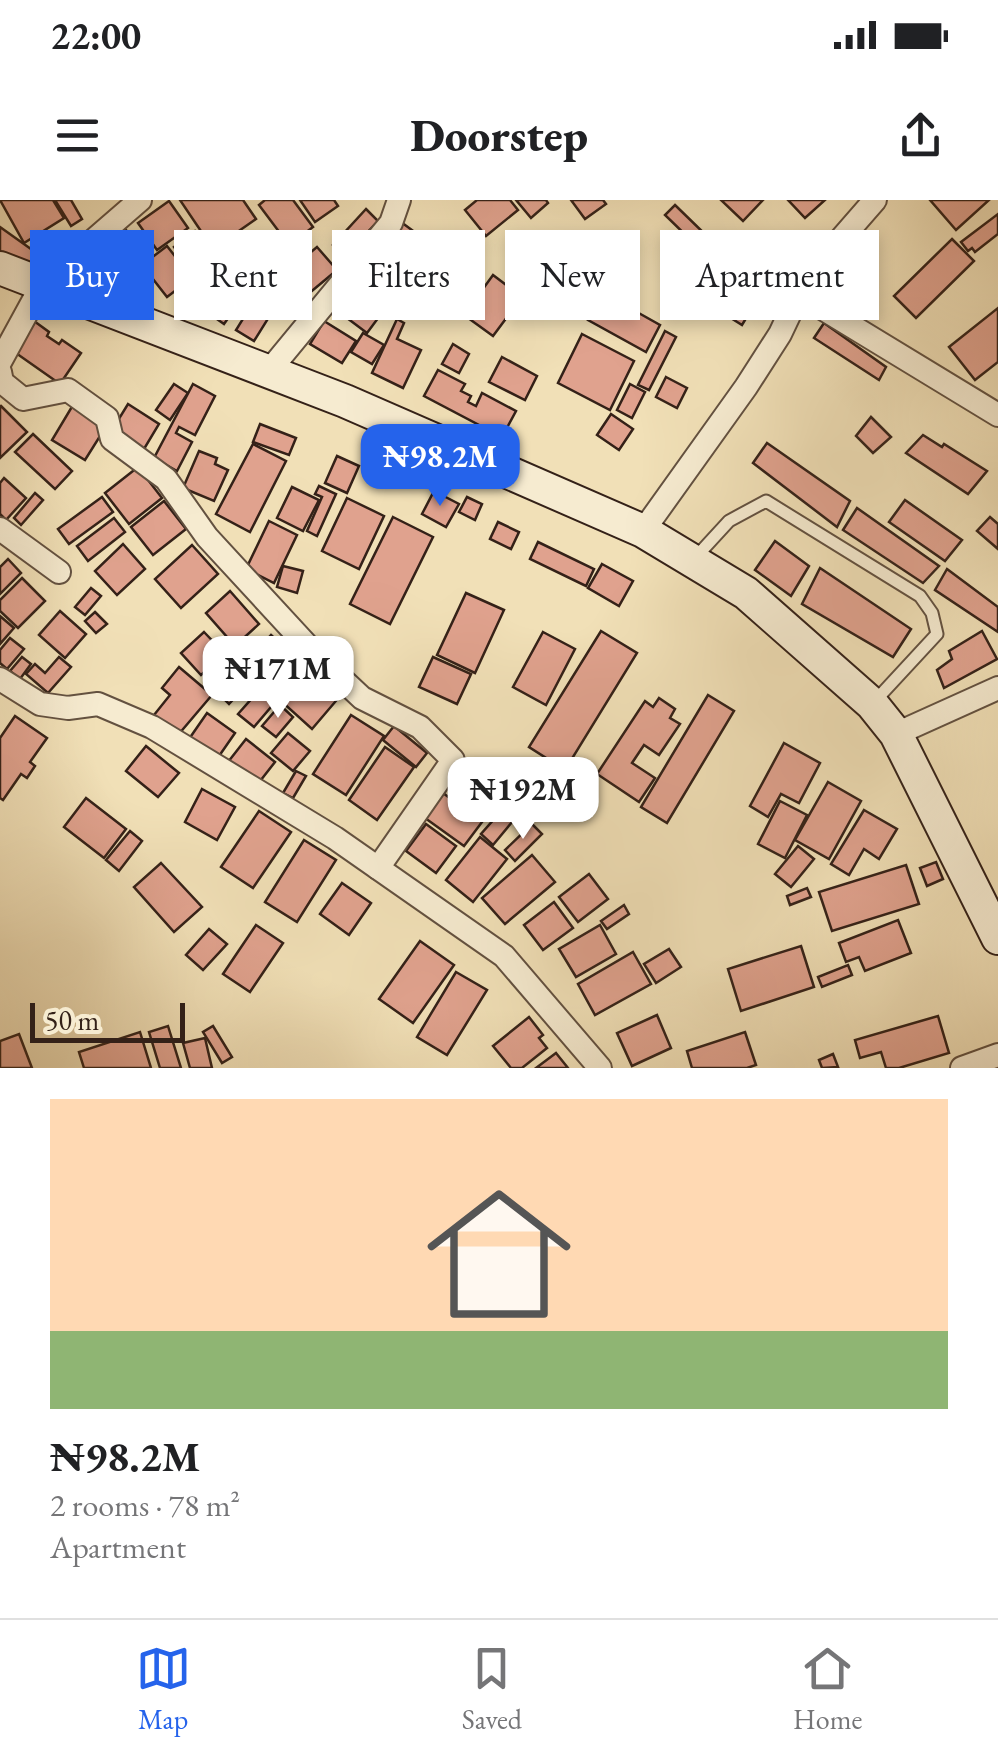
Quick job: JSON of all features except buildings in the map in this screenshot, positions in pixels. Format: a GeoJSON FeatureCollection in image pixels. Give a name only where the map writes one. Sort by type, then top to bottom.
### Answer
{"type":"FeatureCollection","features":[{"type":"Feature","properties":{"kind":"main road"},"geometry":{"type":"LineString","coordinates":[[0,268],[30,280]]}},
{"type":"Feature","properties":{"kind":"main road"},"geometry":{"type":"LineString","coordinates":[[134,320],[269,371],[643,530],[746,593],[872,704],[896,734],[998,938]]}},
{"type":"Feature","properties":{"kind":"street"},"geometry":{"type":"LineString","coordinates":[[105,230],[140,200]]}},
{"type":"Feature","properties":{"kind":"street"},"geometry":{"type":"LineString","coordinates":[[269,371],[391,223],[399,200]]}},
{"type":"Feature","properties":{"kind":"street"},"geometry":{"type":"LineString","coordinates":[[851,230],[875,200]]}},
{"type":"Feature","properties":{"kind":"street"},"geometry":{"type":"LineString","coordinates":[[0,362],[30,307]]}},
{"type":"Feature","properties":{"kind":"street"},"geometry":{"type":"LineString","coordinates":[[643,530],[746,388],[787,320]]}},
{"type":"Feature","properties":{"kind":"street"},"geometry":{"type":"LineString","coordinates":[[842,320],[998,415]]}},
{"type":"Feature","properties":{"kind":"street"},"geometry":{"type":"LineString","coordinates":[[0,372],[2,382],[23,399],[68,390],[107,418],[112,438],[166,479],[208,537],[314,652],[362,698],[420,727],[452,760],[378,868]]}},
{"type":"Feature","properties":{"kind":"street"},"geometry":{"type":"LineString","coordinates":[[0,528],[59,572]]}},
{"type":"Feature","properties":{"kind":"street"},"geometry":{"type":"LineString","coordinates":[[0,679],[40,704],[68,708],[98,704],[152,727],[335,838],[504,956],[600,1068]]}},
{"type":"Feature","properties":{"kind":"street"},"geometry":{"type":"LineString","coordinates":[[896,734],[998,688]]}},
{"type":"Feature","properties":{"kind":"street"},"geometry":{"type":"LineString","coordinates":[[962,1068],[998,1055]]}},
{"type":"Feature","properties":{"kind":"lane"},"geometry":{"type":"LineString","coordinates":[[692,561],[729,520],[766,502],[920,596],[932,613],[936,634],[872,704]]}}]}
